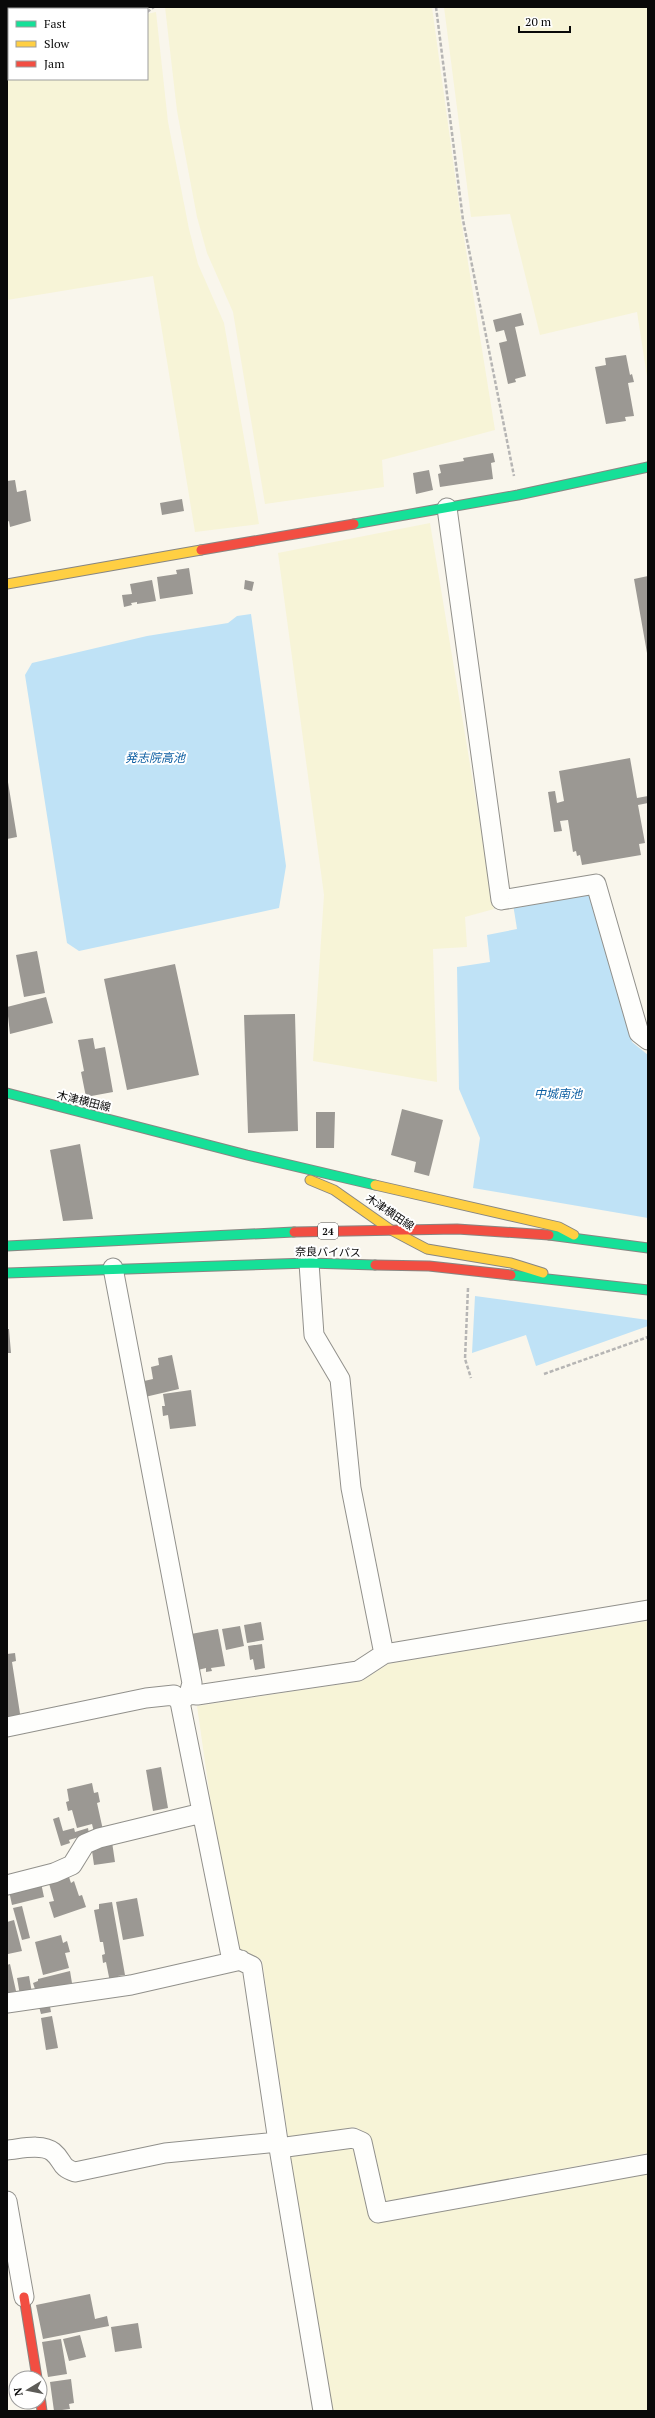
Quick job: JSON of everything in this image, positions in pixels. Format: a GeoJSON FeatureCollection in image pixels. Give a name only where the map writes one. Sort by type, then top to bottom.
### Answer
{"type":"FeatureCollection","features":[{"type":"Feature","properties":{"kind":"main road"},"geometry":{"type":"LineString","coordinates":[[7,584],[447,508],[518,495],[648,467]]}},
{"type":"Feature","properties":{"kind":"main road","name":"木津横田線"},"geometry":{"type":"LineString","coordinates":[[7,1093],[247,1155],[559,1227],[576,1237]]}},
{"type":"Feature","properties":{"kind":"main road","name":"木津横田線"},"geometry":{"type":"LineString","coordinates":[[247,1155],[334,1190],[390,1230],[427,1249],[511,1263],[571,1280]]}},
{"type":"Feature","properties":{"kind":"main road","name":"奈良バイパス"},"geometry":{"type":"LineString","coordinates":[[7,1246],[390,1230],[457,1229],[576,1237],[648,1248]]}},
{"type":"Feature","properties":{"kind":"main road","name":"奈良バイパス"},"geometry":{"type":"LineString","coordinates":[[7,1273],[113,1268],[309,1263],[429,1266],[571,1280],[648,1290]]}},
{"type":"Feature","properties":{"kind":"main road"},"geometry":{"type":"LineString","coordinates":[[24,2297],[36,2370]]}},
{"type":"Feature","properties":{"kind":"street"},"geometry":{"type":"LineString","coordinates":[[447,508],[502,900],[596,884],[639,1033],[648,1040]]}},
{"type":"Feature","properties":{"kind":"street"},"geometry":{"type":"LineString","coordinates":[[309,1263],[314,1335],[340,1379],[351,1488],[384,1654]]}},
{"type":"Feature","properties":{"kind":"street"},"geometry":{"type":"LineString","coordinates":[[113,1268],[192,1683],[185,1698],[202,1813],[231,1956],[252,1966],[278,2145],[323,2411]]}},
{"type":"Feature","properties":{"kind":"street"},"geometry":{"type":"LineString","coordinates":[[7,1727],[146,1698],[174,1695],[185,1698],[358,1671],[384,1654],[648,1610]]}},
{"type":"Feature","properties":{"kind":"street"},"geometry":{"type":"LineString","coordinates":[[7,1885],[54,1873],[72,1865],[85,1844],[99,1838],[202,1813]]}},
{"type":"Feature","properties":{"kind":"street"},"geometry":{"type":"LineString","coordinates":[[7,2003],[131,1985],[241,1960]]}},
{"type":"Feature","properties":{"kind":"street"},"geometry":{"type":"LineString","coordinates":[[7,2150],[42,2148],[53,2152],[64,2168],[75,2172],[165,2153],[353,2138],[362,2142],[378,2213],[648,2164]]}},
{"type":"Feature","properties":{"kind":"street"},"geometry":{"type":"LineString","coordinates":[[7,2201],[24,2297]]}},
{"type":"Feature","properties":{"kind":"path"},"geometry":{"type":"LineString","coordinates":[[436,7],[463,220],[518,495]]}},
{"type":"Feature","properties":{"kind":"path"},"geometry":{"type":"LineString","coordinates":[[470,1270],[465,1359],[471,1378]]}},
{"type":"Feature","properties":{"kind":"path"},"geometry":{"type":"LineString","coordinates":[[544,1374],[648,1337]]}},
{"type":"Feature","properties":{"kind":"shaded area"},"geometry":{"type":"Polygon","coordinates":[[[7,7],[70,7],[8,8],[7,16],[7,7]]]}},
{"type":"Feature","properties":{"kind":"shaded area"},"geometry":{"type":"Polygon","coordinates":[[[165,7],[432,7],[461,219],[495,430],[382,460],[384,487],[265,504],[233,312],[207,253],[197,217],[177,111],[165,7]]]}},
{"type":"Feature","properties":{"kind":"shaded area"},"geometry":{"type":"Polygon","coordinates":[[[444,7],[648,7],[648,383],[637,312],[540,335],[510,214],[471,217],[444,7]]]}},
{"type":"Feature","properties":{"kind":"shaded area"},"geometry":{"type":"Polygon","coordinates":[[[156,12],[168,122],[189,229],[198,264],[224,323],[259,524],[195,532],[153,276],[7,300],[7,36],[8,80],[148,80],[148,14],[156,12]]]}},
{"type":"Feature","properties":{"kind":"shaded area"},"geometry":{"type":"Polygon","coordinates":[[[430,523],[494,909],[465,917],[467,947],[433,949],[437,1082],[313,1061],[324,895],[278,553],[430,523]]]}},
{"type":"Feature","properties":{"kind":"shaded area"},"geometry":{"type":"Polygon","coordinates":[[[648,1621],[648,2153],[386,2201],[370,2135],[355,2127],[288,2137],[262,1960],[240,1949],[212,1811],[197,1706],[362,1681],[388,1664],[648,1621]]]}},
{"type":"Feature","properties":{"kind":"shaded area"},"geometry":{"type":"Polygon","coordinates":[[[353,2142],[375,2217],[648,2168],[648,2411],[327,2411],[284,2151],[353,2142]]]}},
{"type":"Feature","properties":{"kind":"water","name":"発志院高池"},"geometry":{"type":"Polygon","coordinates":[[[251,614],[286,866],[279,908],[79,951],[67,943],[25,675],[32,663],[147,636],[228,623],[237,616],[251,614]]]}},
{"type":"Feature","properties":{"kind":"water","name":"中城南池"},"geometry":{"type":"Polygon","coordinates":[[[593,894],[632,1042],[648,1055],[648,1218],[473,1188],[480,1138],[459,1089],[457,967],[490,962],[487,935],[517,929],[513,904],[593,894]]]}},
{"type":"Feature","properties":{"kind":"water"},"geometry":{"type":"Polygon","coordinates":[[[475,1296],[648,1320],[648,1326],[536,1366],[526,1335],[472,1353],[475,1296]]]}},
{"type":"Feature","properties":{"kind":"building"},"geometry":{"type":"Polygon","coordinates":[[[521,313],[524,325],[515,327],[526,376],[515,379],[516,382],[508,384],[499,343],[507,341],[504,330],[496,332],[493,320],[521,313]]]}},
{"type":"Feature","properties":{"kind":"building"},"geometry":{"type":"Polygon","coordinates":[[[626,355],[630,375],[632,374],[634,382],[628,383],[634,416],[625,417],[626,421],[606,424],[595,367],[606,365],[605,358],[626,355]]]}},
{"type":"Feature","properties":{"kind":"building"},"geometry":{"type":"Polygon","coordinates":[[[493,453],[495,462],[491,463],[493,479],[440,487],[438,474],[441,473],[439,465],[464,461],[463,458],[493,453]]]}},
{"type":"Feature","properties":{"kind":"building"},"geometry":{"type":"Polygon","coordinates":[[[429,470],[433,490],[416,494],[413,473],[429,470]]]}},
{"type":"Feature","properties":{"kind":"building"},"geometry":{"type":"Polygon","coordinates":[[[15,480],[17,492],[26,490],[31,521],[10,527],[9,521],[7,522],[7,481],[15,480]]]}},
{"type":"Feature","properties":{"kind":"building"},"geometry":{"type":"Polygon","coordinates":[[[182,499],[184,511],[162,515],[160,503],[182,499]]]}},
{"type":"Feature","properties":{"kind":"building"},"geometry":{"type":"Polygon","coordinates":[[[189,568],[193,594],[160,599],[157,577],[177,574],[176,570],[189,568]]]}},
{"type":"Feature","properties":{"kind":"building"},"geometry":{"type":"Polygon","coordinates":[[[648,576],[648,653],[647,653],[634,579],[648,576]]]}},
{"type":"Feature","properties":{"kind":"building"},"geometry":{"type":"Polygon","coordinates":[[[152,580],[156,601],[137,604],[137,602],[131,603],[132,605],[124,607],[122,595],[132,594],[130,584],[152,580]]]}},
{"type":"Feature","properties":{"kind":"building"},"geometry":{"type":"Polygon","coordinates":[[[245,580],[254,582],[252,591],[244,589],[245,580]]]}},
{"type":"Feature","properties":{"kind":"building"},"geometry":{"type":"Polygon","coordinates":[[[630,758],[637,798],[648,796],[648,803],[638,805],[645,843],[639,844],[641,855],[582,865],[580,855],[577,856],[576,851],[573,852],[568,820],[560,821],[562,831],[554,832],[548,792],[555,791],[557,803],[564,801],[559,771],[630,758]]]}},
{"type":"Feature","properties":{"kind":"building"},"geometry":{"type":"Polygon","coordinates":[[[7,776],[17,837],[7,839],[7,776]]]}},
{"type":"Feature","properties":{"kind":"building"},"geometry":{"type":"Polygon","coordinates":[[[37,951],[45,993],[24,997],[16,955],[37,951]]]}},
{"type":"Feature","properties":{"kind":"building"},"geometry":{"type":"Polygon","coordinates":[[[175,964],[199,1075],[127,1090],[104,979],[175,964]]]}},
{"type":"Feature","properties":{"kind":"building"},"geometry":{"type":"Polygon","coordinates":[[[46,997],[53,1023],[10,1034],[7,1007],[46,997]]]}},
{"type":"Feature","properties":{"kind":"building"},"geometry":{"type":"Polygon","coordinates":[[[295,1014],[298,1131],[248,1133],[244,1015],[295,1014]]]}},
{"type":"Feature","properties":{"kind":"building"},"geometry":{"type":"Polygon","coordinates":[[[93,1038],[95,1049],[105,1047],[113,1092],[86,1097],[81,1072],[84,1071],[78,1040],[93,1038]]]}},
{"type":"Feature","properties":{"kind":"building"},"geometry":{"type":"Polygon","coordinates":[[[402,1109],[443,1120],[429,1176],[414,1172],[416,1162],[391,1155],[402,1109]]]}},
{"type":"Feature","properties":{"kind":"building"},"geometry":{"type":"Polygon","coordinates":[[[316,1112],[335,1112],[334,1148],[316,1148],[316,1112]]]}},
{"type":"Feature","properties":{"kind":"building"},"geometry":{"type":"Polygon","coordinates":[[[80,1144],[93,1219],[63,1221],[50,1150],[80,1144]]]}},
{"type":"Feature","properties":{"kind":"building"},"geometry":{"type":"Polygon","coordinates":[[[7,1329],[9,1329],[11,1353],[7,1353],[7,1329]]]}},
{"type":"Feature","properties":{"kind":"building"},"geometry":{"type":"Polygon","coordinates":[[[172,1355],[179,1389],[145,1397],[143,1387],[146,1386],[144,1381],[153,1379],[151,1367],[159,1365],[158,1358],[172,1355]]]}},
{"type":"Feature","properties":{"kind":"building"},"geometry":{"type":"Polygon","coordinates":[[[191,1390],[196,1426],[170,1429],[168,1415],[163,1416],[162,1406],[165,1406],[163,1394],[191,1390]]]}},
{"type":"Feature","properties":{"kind":"building"},"geometry":{"type":"Polygon","coordinates":[[[261,1622],[264,1640],[247,1643],[244,1625],[261,1622]]]}},
{"type":"Feature","properties":{"kind":"building"},"geometry":{"type":"Polygon","coordinates":[[[240,1626],[244,1646],[226,1650],[222,1629],[240,1626]]]}},
{"type":"Feature","properties":{"kind":"building"},"geometry":{"type":"Polygon","coordinates":[[[218,1629],[225,1666],[211,1668],[212,1671],[206,1672],[206,1668],[198,1670],[191,1634],[218,1629]]]}},
{"type":"Feature","properties":{"kind":"building"},"geometry":{"type":"Polygon","coordinates":[[[262,1644],[265,1668],[255,1670],[253,1659],[250,1660],[248,1646],[262,1644]]]}},
{"type":"Feature","properties":{"kind":"building"},"geometry":{"type":"Polygon","coordinates":[[[15,1653],[16,1661],[12,1662],[21,1720],[7,1723],[7,1654],[15,1653]]]}},
{"type":"Feature","properties":{"kind":"building"},"geometry":{"type":"Polygon","coordinates":[[[161,1767],[168,1808],[153,1811],[146,1770],[161,1767]]]}},
{"type":"Feature","properties":{"kind":"building"},"geometry":{"type":"Polygon","coordinates":[[[92,1783],[94,1793],[98,1792],[100,1802],[97,1803],[103,1830],[94,1832],[92,1824],[77,1828],[72,1810],[68,1811],[66,1802],[69,1801],[67,1789],[92,1783]]]}},
{"type":"Feature","properties":{"kind":"building"},"geometry":{"type":"Polygon","coordinates":[[[59,1817],[63,1831],[74,1828],[75,1832],[88,1828],[89,1834],[69,1840],[70,1843],[61,1846],[53,1819],[59,1817]]]}},
{"type":"Feature","properties":{"kind":"building"},"geometry":{"type":"Polygon","coordinates":[[[112,1842],[115,1862],[94,1865],[92,1851],[97,1850],[96,1845],[112,1842]]]}},
{"type":"Feature","properties":{"kind":"building"},"geometry":{"type":"Polygon","coordinates":[[[68,1874],[71,1883],[74,1881],[79,1896],[82,1895],[86,1907],[54,1918],[49,1902],[54,1901],[48,1880],[68,1874]]]}},
{"type":"Feature","properties":{"kind":"building"},"geometry":{"type":"Polygon","coordinates":[[[41,1883],[44,1897],[12,1905],[9,1891],[41,1883]]]}},
{"type":"Feature","properties":{"kind":"building"},"geometry":{"type":"Polygon","coordinates":[[[137,1898],[144,1936],[123,1940],[116,1902],[137,1898]]]}},
{"type":"Feature","properties":{"kind":"building"},"geometry":{"type":"Polygon","coordinates":[[[112,1902],[125,1975],[118,1976],[119,1980],[110,1982],[106,1962],[103,1963],[102,1955],[105,1954],[103,1942],[100,1942],[94,1910],[99,1909],[99,1904],[112,1902]]]}},
{"type":"Feature","properties":{"kind":"building"},"geometry":{"type":"Polygon","coordinates":[[[22,1906],[30,1938],[22,1940],[13,1908],[22,1906]]]}},
{"type":"Feature","properties":{"kind":"building"},"geometry":{"type":"Polygon","coordinates":[[[14,1920],[22,1951],[8,1954],[7,1922],[14,1920]]]}},
{"type":"Feature","properties":{"kind":"building"},"geometry":{"type":"Polygon","coordinates":[[[61,1935],[63,1943],[67,1941],[70,1952],[65,1953],[69,1968],[43,1975],[35,1942],[61,1935]]]}},
{"type":"Feature","properties":{"kind":"building"},"geometry":{"type":"Polygon","coordinates":[[[10,1964],[16,1991],[7,1994],[7,1965],[10,1964]]]}},
{"type":"Feature","properties":{"kind":"building"},"geometry":{"type":"Polygon","coordinates":[[[70,1971],[72,1983],[36,1992],[33,1983],[38,1981],[38,1979],[70,1971]]]}},
{"type":"Feature","properties":{"kind":"building"},"geometry":{"type":"Polygon","coordinates":[[[29,1976],[32,1993],[20,1995],[17,1978],[29,1976]]]}},
{"type":"Feature","properties":{"kind":"building"},"geometry":{"type":"Polygon","coordinates":[[[49,2001],[51,2012],[41,2014],[38,2003],[49,2001]]]}},
{"type":"Feature","properties":{"kind":"building"},"geometry":{"type":"Polygon","coordinates":[[[52,2016],[58,2048],[46,2050],[41,2018],[52,2016]]]}},
{"type":"Feature","properties":{"kind":"building"},"geometry":{"type":"Polygon","coordinates":[[[90,2294],[95,2319],[107,2316],[109,2326],[43,2339],[36,2305],[90,2294]]]}},
{"type":"Feature","properties":{"kind":"building"},"geometry":{"type":"Polygon","coordinates":[[[138,2323],[142,2348],[115,2352],[111,2327],[138,2323]]]}},
{"type":"Feature","properties":{"kind":"building"},"geometry":{"type":"Polygon","coordinates":[[[80,2335],[86,2357],[69,2361],[63,2339],[80,2335]]]}},
{"type":"Feature","properties":{"kind":"building"},"geometry":{"type":"Polygon","coordinates":[[[61,2339],[67,2374],[48,2377],[42,2342],[61,2339]]]}},
{"type":"Feature","properties":{"kind":"building"},"geometry":{"type":"Polygon","coordinates":[[[71,2379],[74,2403],[69,2404],[70,2409],[54,2411],[50,2382],[71,2379]]]}},
{"type":"Feature","properties":{"kind":"traffic: fast"},"geometry":{"type":"LineString","coordinates":[[354,524],[518,495],[648,467]]}},
{"type":"Feature","properties":{"kind":"traffic: fast"},"geometry":{"type":"LineString","coordinates":[[7,1093],[247,1155],[375,1185]]}},
{"type":"Feature","properties":{"kind":"traffic: fast"},"geometry":{"type":"LineString","coordinates":[[7,1246],[294,1232]]}},
{"type":"Feature","properties":{"kind":"traffic: fast"},"geometry":{"type":"LineString","coordinates":[[549,1235],[648,1248]]}},
{"type":"Feature","properties":{"kind":"traffic: fast"},"geometry":{"type":"LineString","coordinates":[[7,1273],[309,1263],[375,1265]]}},
{"type":"Feature","properties":{"kind":"traffic: fast"},"geometry":{"type":"LineString","coordinates":[[511,1275],[648,1290]]}},
{"type":"Feature","properties":{"kind":"traffic: slow"},"geometry":{"type":"LineString","coordinates":[[7,584],[201,550]]}},
{"type":"Feature","properties":{"kind":"traffic: slow"},"geometry":{"type":"LineString","coordinates":[[310,1180],[334,1190],[391,1230],[427,1249],[511,1263],[543,1273]]}},
{"type":"Feature","properties":{"kind":"traffic: slow"},"geometry":{"type":"LineString","coordinates":[[375,1185],[559,1227],[574,1235]]}},
{"type":"Feature","properties":{"kind":"traffic: jam"},"geometry":{"type":"LineString","coordinates":[[201,550],[354,524]]}},
{"type":"Feature","properties":{"kind":"traffic: jam"},"geometry":{"type":"LineString","coordinates":[[294,1232],[457,1229],[549,1235]]}},
{"type":"Feature","properties":{"kind":"traffic: jam"},"geometry":{"type":"LineString","coordinates":[[375,1265],[429,1266],[511,1275]]}},
{"type":"Feature","properties":{"kind":"traffic: jam"},"geometry":{"type":"LineString","coordinates":[[24,2297],[36,2370]]}}]}
